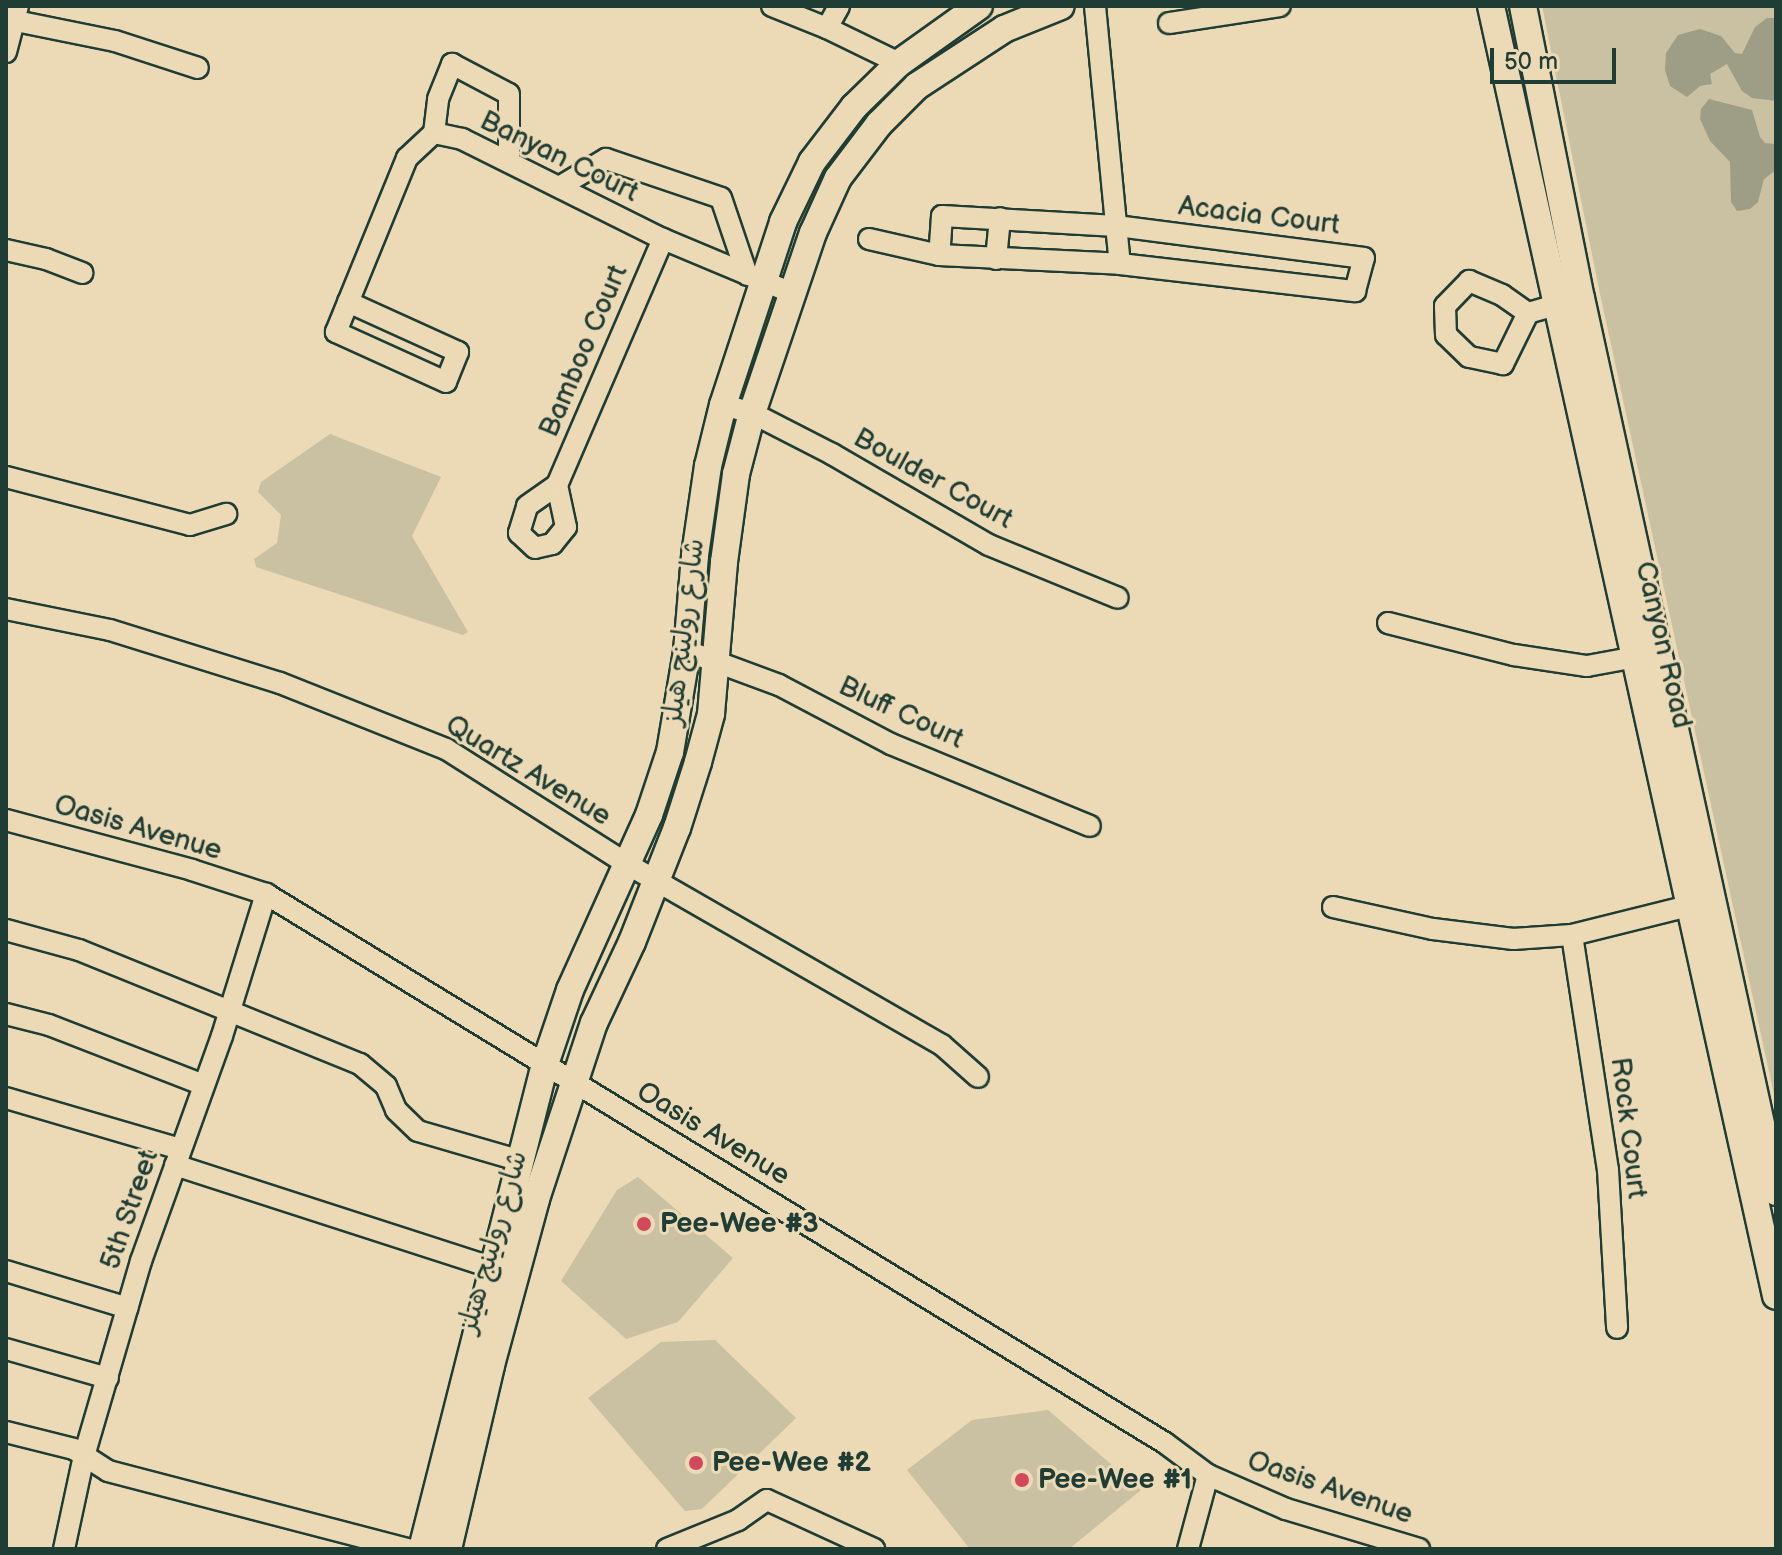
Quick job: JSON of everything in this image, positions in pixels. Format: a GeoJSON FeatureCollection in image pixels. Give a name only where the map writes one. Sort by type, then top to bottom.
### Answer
{"type":"FeatureCollection","features":[{"type":"Feature","properties":{"kind":"main road","name":"شارع رولينج هيلز"},"geometry":{"type":"LineString","coordinates":[[422,1549],[545,1064],[570,990],[649,815],[670,752],[687,651],[706,481],[754,278],[812,162],[854,107],[899,63],[979,6]]}},
{"type":"Feature","properties":{"kind":"main road","name":"شارع رولينج هيلز"},"geometry":{"type":"LineString","coordinates":[[448,1549],[532,1214],[594,1023],[632,942],[654,878],[677,828],[698,762],[711,714],[732,503],[752,413],[790,292],[838,178],[879,124],[917,86],[968,50],[1004,29],[1061,6]]}},
{"type":"Feature","properties":{"kind":"main road","name":"Canyon Road"},"geometry":{"type":"LineString","coordinates":[[1491,6],[1554,306],[1646,655],[1776,1192]]}},
{"type":"Feature","properties":{"kind":"main road","name":"Canyon Road"},"geometry":{"type":"LineString","coordinates":[[1523,6],[1581,298],[1688,906],[1776,1296]]}},
{"type":"Feature","properties":{"kind":"street"},"geometry":{"type":"LineString","coordinates":[[772,6],[827,28],[899,63]]}},
{"type":"Feature","properties":{"kind":"street"},"geometry":{"type":"LineString","coordinates":[[827,28],[839,6]]}},
{"type":"Feature","properties":{"kind":"street"},"geometry":{"type":"LineString","coordinates":[[1095,6],[1120,264]]}},
{"type":"Feature","properties":{"kind":"street"},"geometry":{"type":"LineString","coordinates":[[1169,23],[1280,6]]}},
{"type":"Feature","properties":{"kind":"street"},"geometry":{"type":"LineString","coordinates":[[6,52],[12,15],[115,41],[198,68]]}},
{"type":"Feature","properties":{"kind":"street"},"geometry":{"type":"LineString","coordinates":[[434,133],[438,99],[452,64],[509,94],[509,162]]}},
{"type":"Feature","properties":{"kind":"street","name":"Banyan Court"},"geometry":{"type":"LineString","coordinates":[[348,302],[458,352],[446,382],[336,332],[348,302],[407,158],[434,133],[462,139],[663,239],[790,292]]}},
{"type":"Feature","properties":{"kind":"street"},"geometry":{"type":"LineString","coordinates":[[559,187],[606,159],[721,198],[754,278]]}},
{"type":"Feature","properties":{"kind":"street","name":"Acacia Court"},"geometry":{"type":"LineString","coordinates":[[869,239],[939,255],[1120,264],[1355,291],[1364,258],[1116,226],[942,216],[939,255]]}},
{"type":"Feature","properties":{"kind":"street"},"geometry":{"type":"LineString","coordinates":[[996,259],[1000,218]]}},
{"type":"Feature","properties":{"kind":"street","name":"Bamboo Court"},"geometry":{"type":"LineString","coordinates":[[557,485],[663,239]]}},
{"type":"Feature","properties":{"kind":"street"},"geometry":{"type":"LineString","coordinates":[[6,250],[46,259],[82,273]]}},
{"type":"Feature","properties":{"kind":"street"},"geometry":{"type":"LineString","coordinates":[[1528,313],[1502,295],[1469,281],[1445,306],[1446,335],[1469,357],[1503,364],[1528,313],[1581,298]]}},
{"type":"Feature","properties":{"kind":"street","name":"Boulder Court"},"geometry":{"type":"LineString","coordinates":[[723,405],[752,413],[832,454],[989,545],[1118,598]]}},
{"type":"Feature","properties":{"kind":"street"},"geometry":{"type":"LineString","coordinates":[[6,477],[190,525],[226,514]]}},
{"type":"Feature","properties":{"kind":"street","name":"Quartz Avenue"},"geometry":{"type":"LineString","coordinates":[[6,609],[110,630],[280,683],[446,749],[627,864],[942,1045],[978,1077]]}},
{"type":"Feature","properties":{"kind":"street"},"geometry":{"type":"LineString","coordinates":[[1388,623],[1514,655],[1587,666],[1646,655]]}},
{"type":"Feature","properties":{"kind":"street","name":"Bluff Court"},"geometry":{"type":"LineString","coordinates":[[687,651],[779,685],[891,744],[1090,826]]}},
{"type":"Feature","properties":{"kind":"street","name":"Oasis Avenue"},"geometry":{"type":"LineString","coordinates":[[6,820],[192,870],[266,894],[1165,1443],[1208,1475],[1286,1509],[1419,1549]]}},
{"type":"Feature","properties":{"kind":"street","name":"5th Street"},"geometry":{"type":"LineString","coordinates":[[64,1549],[84,1456],[128,1308],[229,1013],[266,894]]}},
{"type":"Feature","properties":{"kind":"street"},"geometry":{"type":"LineString","coordinates":[[1333,907],[1433,929],[1513,939],[1572,935],[1688,906]]}},
{"type":"Feature","properties":{"kind":"street"},"geometry":{"type":"LineString","coordinates":[[6,930],[79,950],[360,1064],[386,1086],[396,1110],[418,1131],[521,1161]]}},
{"type":"Feature","properties":{"kind":"street","name":"Rock Court"},"geometry":{"type":"LineString","coordinates":[[1572,935],[1608,1170],[1617,1328]]}},
{"type":"Feature","properties":{"kind":"street"},"geometry":{"type":"LineString","coordinates":[[6,1014],[49,1025],[204,1085]]}},
{"type":"Feature","properties":{"kind":"street"},"geometry":{"type":"LineString","coordinates":[[6,1098],[493,1268]]}},
{"type":"Feature","properties":{"kind":"street"},"geometry":{"type":"LineString","coordinates":[[6,1271],[128,1308]]}},
{"type":"Feature","properties":{"kind":"street"},"geometry":{"type":"LineString","coordinates":[[6,1349],[108,1378]]}},
{"type":"Feature","properties":{"kind":"street"},"geometry":{"type":"LineString","coordinates":[[6,1432],[74,1449],[108,1471],[408,1549]]}},
{"type":"Feature","properties":{"kind":"street"},"geometry":{"type":"LineString","coordinates":[[1188,1549],[1208,1475]]}},
{"type":"Feature","properties":{"kind":"street"},"geometry":{"type":"LineString","coordinates":[[667,1549],[738,1520],[767,1500],[874,1549]]}},
{"type":"Feature","properties":{"kind":"shaded area"},"geometry":{"type":"Polygon","coordinates":[[[1542,6],[1776,6],[1776,1104],[1600,294],[1542,6]]]}},
{"type":"Feature","properties":{"kind":"shaded area"},"geometry":{"type":"Polygon","coordinates":[[[1767,18],[1776,18],[1776,101],[1752,98],[1742,91],[1727,64],[1710,74],[1712,84],[1700,86],[1687,97],[1670,86],[1665,70],[1666,53],[1678,35],[1700,29],[1721,36],[1735,53],[1742,54],[1755,27],[1767,18]]]}},
{"type":"Feature","properties":{"kind":"shaded area"},"geometry":{"type":"Polygon","coordinates":[[[1709,99],[1752,110],[1760,137],[1765,143],[1776,144],[1776,170],[1764,179],[1758,202],[1750,209],[1737,211],[1731,202],[1730,162],[1710,141],[1700,119],[1701,109],[1709,99]]]}},
{"type":"Feature","properties":{"kind":"shaded area"},"geometry":{"type":"Polygon","coordinates":[[[330,434],[441,477],[412,536],[468,632],[463,635],[256,567],[254,559],[277,543],[281,515],[258,492],[261,482],[330,434]]]}},
{"type":"Feature","properties":{"kind":"shaded area","name":"Pee-Wee #3"},"geometry":{"type":"Polygon","coordinates":[[[638,1177],[733,1258],[678,1322],[626,1339],[561,1281],[617,1190],[638,1177]]]}},
{"type":"Feature","properties":{"kind":"shaded area","name":"Pee-Wee #2"},"geometry":{"type":"Polygon","coordinates":[[[715,1340],[796,1418],[702,1509],[685,1511],[588,1398],[661,1342],[715,1340]]]}},
{"type":"Feature","properties":{"kind":"shaded area","name":"Pee-Wee #1"},"geometry":{"type":"Polygon","coordinates":[[[1048,1410],[1141,1490],[1069,1549],[970,1549],[907,1470],[972,1420],[1048,1410]]]}},
{"type":"Feature","properties":{"kind":"place","name":"Pee-Wee #3"},"geometry":{"type":"Point","coordinates":[644,1224]}},
{"type":"Feature","properties":{"kind":"place","name":"Pee-Wee #2"},"geometry":{"type":"Point","coordinates":[696,1463]}},
{"type":"Feature","properties":{"kind":"place","name":"Pee-Wee #1"},"geometry":{"type":"Point","coordinates":[1022,1480]}}]}
